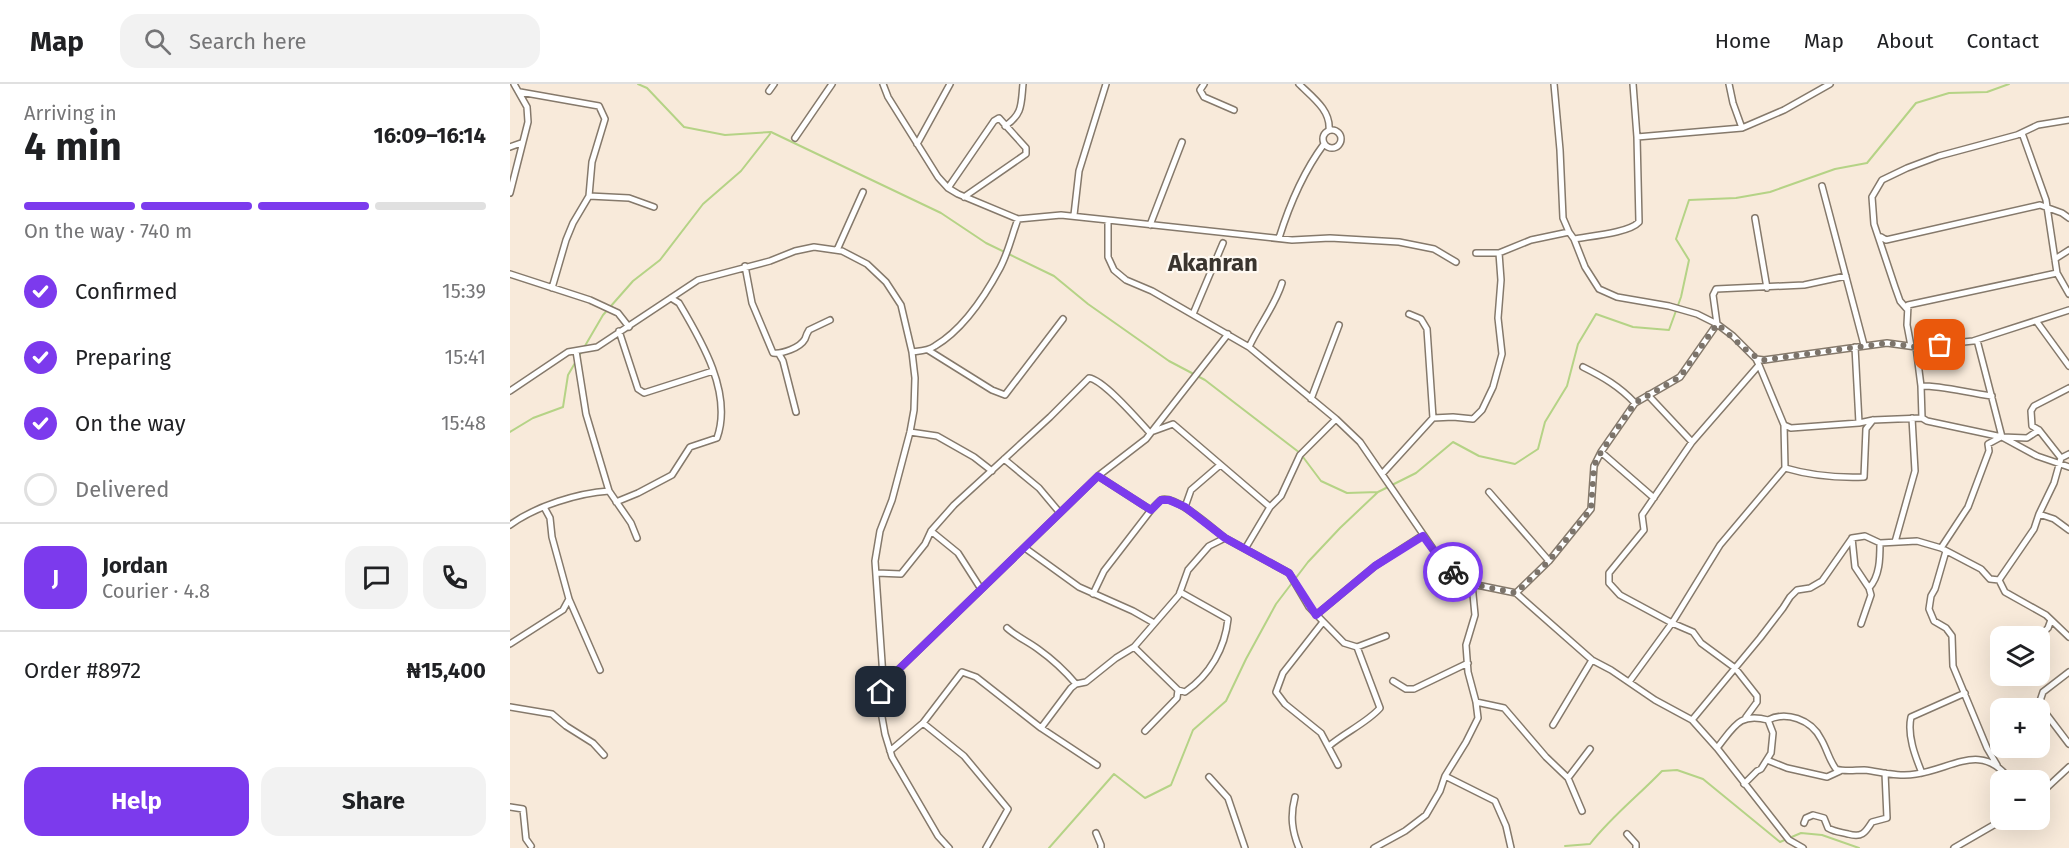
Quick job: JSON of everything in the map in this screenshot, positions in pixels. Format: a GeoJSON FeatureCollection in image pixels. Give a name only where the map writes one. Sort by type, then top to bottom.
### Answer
{"type":"FeatureCollection","features":[{"type":"Feature","properties":{"kind":"street"},"geometry":{"type":"LineString","coordinates":[[510,191],[528,122],[527,107],[514,84]]}},
{"type":"Feature","properties":{"kind":"street"},"geometry":{"type":"LineString","coordinates":[[769,91],[774,84]]}},
{"type":"Feature","properties":{"kind":"street"},"geometry":{"type":"LineString","coordinates":[[795,138],[832,84]]}},
{"type":"Feature","properties":{"kind":"street"},"geometry":{"type":"LineString","coordinates":[[883,84],[917,144],[938,177],[948,188],[1018,219],[1074,216],[1292,240],[1330,238],[1399,242],[1434,249],[1456,262]]}},
{"type":"Feature","properties":{"kind":"street"},"geometry":{"type":"LineString","coordinates":[[917,144],[950,84]]}},
{"type":"Feature","properties":{"kind":"street"},"geometry":{"type":"LineString","coordinates":[[1005,126],[1015,119],[1020,110],[1023,84]]}},
{"type":"Feature","properties":{"kind":"street"},"geometry":{"type":"LineString","coordinates":[[1074,216],[1079,171],[1106,84]]}},
{"type":"Feature","properties":{"kind":"street"},"geometry":{"type":"LineString","coordinates":[[1204,84],[1200,90],[1203,98],[1234,110]]}},
{"type":"Feature","properties":{"kind":"street"},"geometry":{"type":"LineString","coordinates":[[1299,84],[1322,108],[1330,122],[1329,130]]}},
{"type":"Feature","properties":{"kind":"street"},"geometry":{"type":"LineString","coordinates":[[1554,84],[1563,218],[1585,267],[1599,289],[1617,297],[1673,306],[1717,324],[1756,359],[1784,424],[1785,468],[1720,545],[1672,624],[1629,682]]}},
{"type":"Feature","properties":{"kind":"street"},"geometry":{"type":"LineString","coordinates":[[1574,239],[1626,230],[1639,222],[1633,84]]}},
{"type":"Feature","properties":{"kind":"street"},"geometry":{"type":"LineString","coordinates":[[1729,84],[1733,104],[1742,128]]}},
{"type":"Feature","properties":{"kind":"street"},"geometry":{"type":"LineString","coordinates":[[1637,137],[1742,128],[1784,110],[1830,84]]}},
{"type":"Feature","properties":{"kind":"street"},"geometry":{"type":"LineString","coordinates":[[520,92],[599,106],[605,118],[592,162],[589,196],[566,240],[552,288]]}},
{"type":"Feature","properties":{"kind":"street"},"geometry":{"type":"LineString","coordinates":[[948,188],[994,121],[999,118],[1026,148],[1026,154],[964,197]]}},
{"type":"Feature","properties":{"kind":"street"},"geometry":{"type":"LineString","coordinates":[[1922,418],[1921,386],[1907,324],[1907,309],[1895,287],[1880,236],[1874,224],[1872,197],[1882,180],[1907,168],[1939,156],[2022,133],[2038,125],[2069,120]]}},
{"type":"Feature","properties":{"kind":"street"},"geometry":{"type":"LineString","coordinates":[[1279,238],[1295,197],[1316,154],[1324,144],[1324,133],[1334,129],[1339,132],[1341,142],[1338,146],[1333,148],[1324,144]]}},
{"type":"Feature","properties":{"kind":"street"},"geometry":{"type":"LineString","coordinates":[[2022,133],[2047,206],[2057,273],[2069,294]]}},
{"type":"Feature","properties":{"kind":"street"},"geometry":{"type":"LineString","coordinates":[[1149,225],[1182,142]]}},
{"type":"Feature","properties":{"kind":"street"},"geometry":{"type":"LineString","coordinates":[[510,147],[521,143]]}},
{"type":"Feature","properties":{"kind":"street"},"geometry":{"type":"LineString","coordinates":[[1822,186],[1864,345]]}},
{"type":"Feature","properties":{"kind":"street"},"geometry":{"type":"LineString","coordinates":[[837,250],[863,192]]}},
{"type":"Feature","properties":{"kind":"street"},"geometry":{"type":"LineString","coordinates":[[589,196],[629,198],[654,207]]}},
{"type":"Feature","properties":{"kind":"street"},"geometry":{"type":"LineString","coordinates":[[1880,236],[1886,240],[2040,205],[2047,206],[2069,218]]}},
{"type":"Feature","properties":{"kind":"street"},"geometry":{"type":"LineString","coordinates":[[1755,218],[1767,288]]}},
{"type":"Feature","properties":{"kind":"street"},"geometry":{"type":"LineString","coordinates":[[912,352],[928,350],[955,330],[975,307],[1001,267],[1018,219]]}},
{"type":"Feature","properties":{"kind":"street"},"geometry":{"type":"LineString","coordinates":[[1108,220],[1108,257],[1114,270],[1126,280],[1152,291],[1249,347],[1336,419],[1359,442],[1442,562],[1457,576],[1472,584],[1516,593],[1592,660],[1655,700],[1692,720],[1787,837],[1803,848]]}},
{"type":"Feature","properties":{"kind":"street"},"geometry":{"type":"LineString","coordinates":[[1476,253],[1499,253],[1531,240],[1569,232]]}},
{"type":"Feature","properties":{"kind":"street"},"geometry":{"type":"LineString","coordinates":[[1193,314],[1223,243]]}},
{"type":"Feature","properties":{"kind":"street"},"geometry":{"type":"LineString","coordinates":[[511,389],[568,352],[597,347],[698,280],[770,261],[795,251],[814,247],[837,250],[867,264],[886,282],[901,305],[912,352],[915,378],[914,410],[910,432],[880,531],[875,561],[883,677],[880,706],[890,751],[938,836],[949,848]]}},
{"type":"Feature","properties":{"kind":"street"},"geometry":{"type":"LineString","coordinates":[[2055,259],[2069,250]]}},
{"type":"Feature","properties":{"kind":"street"},"geometry":{"type":"LineString","coordinates":[[1382,474],[1433,418],[1473,419],[1482,410],[1493,387],[1502,354],[1498,318],[1501,280],[1499,253]]}},
{"type":"Feature","properties":{"kind":"street"},"geometry":{"type":"LineString","coordinates":[[745,266],[752,303],[773,353],[779,354],[798,346],[804,341],[809,330],[830,320]]}},
{"type":"Feature","properties":{"kind":"street"},"geometry":{"type":"LineString","coordinates":[[1907,309],[1908,305],[2057,273]]}},
{"type":"Feature","properties":{"kind":"street"},"geometry":{"type":"LineString","coordinates":[[510,274],[590,300],[618,313],[629,327]]}},
{"type":"Feature","properties":{"kind":"street"},"geometry":{"type":"LineString","coordinates":[[1516,593],[1549,561],[1591,509],[1594,466],[1635,403],[1680,377],[1717,324],[1713,295],[1716,289],[1804,285],[1846,276]]}},
{"type":"Feature","properties":{"kind":"street"},"geometry":{"type":"LineString","coordinates":[[1249,347],[1260,324],[1278,296],[1281,283]]}},
{"type":"Feature","properties":{"kind":"street"},"geometry":{"type":"LineString","coordinates":[[616,502],[664,481],[672,475],[690,447],[717,438],[720,429],[721,401],[708,354],[679,303],[671,298]]}},
{"type":"Feature","properties":{"kind":"street"},"geometry":{"type":"LineString","coordinates":[[1756,359],[1764,360],[1887,343],[1913,346],[1977,340],[2069,310]]}},
{"type":"Feature","properties":{"kind":"street"},"geometry":{"type":"LineString","coordinates":[[1409,314],[1421,319],[1427,328],[1433,418]]}},
{"type":"Feature","properties":{"kind":"street"},"geometry":{"type":"LineString","coordinates":[[928,350],[992,390],[1005,395],[1063,319]]}},
{"type":"Feature","properties":{"kind":"street"},"geometry":{"type":"LineString","coordinates":[[2037,322],[2069,366]]}},
{"type":"Feature","properties":{"kind":"street"},"geometry":{"type":"LineString","coordinates":[[1311,399],[1339,325]]}},
{"type":"Feature","properties":{"kind":"street"},"geometry":{"type":"LineString","coordinates":[[619,331],[639,389],[644,393],[713,371]]}},
{"type":"Feature","properties":{"kind":"street"},"geometry":{"type":"LineString","coordinates":[[883,677],[898,670],[1098,476],[1146,439],[1228,334]]}},
{"type":"Feature","properties":{"kind":"street"},"geometry":{"type":"LineString","coordinates":[[1977,340],[2002,437],[2037,456],[2060,461],[2069,467]]}},
{"type":"Feature","properties":{"kind":"street"},"geometry":{"type":"LineString","coordinates":[[1855,347],[1859,423]]}},
{"type":"Feature","properties":{"kind":"street"},"geometry":{"type":"LineString","coordinates":[[576,351],[586,414],[609,491],[631,523],[637,538]]}},
{"type":"Feature","properties":{"kind":"street"},"geometry":{"type":"LineString","coordinates":[[779,354],[783,361],[796,412]]}},
{"type":"Feature","properties":{"kind":"street"},"geometry":{"type":"LineString","coordinates":[[1717,748],[1735,726],[1746,717],[1757,702],[1757,696],[1734,668],[1701,643],[1693,632],[1672,624],[1620,595],[1609,583],[1609,573],[1644,530],[1642,514],[1692,442],[1759,365]]}},
{"type":"Feature","properties":{"kind":"street"},"geometry":{"type":"LineString","coordinates":[[1583,367],[1606,378],[1623,390],[1635,403]]}},
{"type":"Feature","properties":{"kind":"street"},"geometry":{"type":"LineString","coordinates":[[877,573],[901,574],[925,544],[931,531],[954,505],[1089,378],[1094,378],[1110,390],[1150,433]]}},
{"type":"Feature","properties":{"kind":"street"},"geometry":{"type":"LineString","coordinates":[[1921,386],[1943,386],[1968,393],[1992,396]]}},
{"type":"Feature","properties":{"kind":"street"},"geometry":{"type":"LineString","coordinates":[[2060,461],[2039,430],[2032,426],[2031,411],[2034,406],[2069,388]]}},
{"type":"Feature","properties":{"kind":"street"},"geometry":{"type":"LineString","coordinates":[[1648,395],[1692,442]]}},
{"type":"Feature","properties":{"kind":"street"},"geometry":{"type":"LineString","coordinates":[[1894,542],[1914,471],[1912,418]]}},
{"type":"Feature","properties":{"kind":"street"},"geometry":{"type":"LineString","coordinates":[[1784,424],[1791,428],[1922,418],[2002,437],[2027,438],[2039,430]]}},
{"type":"Feature","properties":{"kind":"street"},"geometry":{"type":"LineString","coordinates":[[1245,549],[1270,507],[1281,496],[1300,455],[1336,419]]}},
{"type":"Feature","properties":{"kind":"street"},"geometry":{"type":"LineString","coordinates":[[1785,468],[1805,474],[1837,478],[1864,477],[1866,429],[1873,420]]}},
{"type":"Feature","properties":{"kind":"street"},"geometry":{"type":"LineString","coordinates":[[1150,433],[1173,424],[1270,507]]}},
{"type":"Feature","properties":{"kind":"street"},"geometry":{"type":"LineString","coordinates":[[910,432],[938,436],[974,457],[992,471]]}},
{"type":"Feature","properties":{"kind":"street"},"geometry":{"type":"LineString","coordinates":[[2001,770],[1987,748],[1953,666],[1952,636],[1946,628],[1934,621],[1929,609],[1930,596],[1935,589],[1943,549],[1968,507],[1989,451],[1988,444],[2002,437]]}},
{"type":"Feature","properties":{"kind":"street"},"geometry":{"type":"LineString","coordinates":[[1601,452],[1654,498]]}},
{"type":"Feature","properties":{"kind":"street"},"geometry":{"type":"LineString","coordinates":[[1999,580],[2034,529],[2054,483],[2060,461],[2069,454]]}},
{"type":"Feature","properties":{"kind":"street"},"geometry":{"type":"LineString","coordinates":[[1004,459],[1040,488],[1060,513]]}},
{"type":"Feature","properties":{"kind":"street"},"geometry":{"type":"LineString","coordinates":[[1185,507],[1191,490],[1220,465]]}},
{"type":"Feature","properties":{"kind":"street"},"geometry":{"type":"LineString","coordinates":[[1098,476],[1151,510]]}},
{"type":"Feature","properties":{"kind":"street"},"geometry":{"type":"LineString","coordinates":[[510,525],[521,517],[544,507],[594,492],[609,491]]}},
{"type":"Feature","properties":{"kind":"street"},"geometry":{"type":"LineString","coordinates":[[1489,492],[1549,561]]}},
{"type":"Feature","properties":{"kind":"street"},"geometry":{"type":"LineString","coordinates":[[1093,594],[1104,571],[1151,510],[1161,500],[1169,500],[1185,507],[1225,538],[1289,573],[1316,615],[1344,643],[1357,647],[1386,636]]}},
{"type":"Feature","properties":{"kind":"street"},"geometry":{"type":"LineString","coordinates":[[554,504],[550,518],[552,537],[569,599],[600,670]]}},
{"type":"Feature","properties":{"kind":"street"},"geometry":{"type":"LineString","coordinates":[[544,507],[550,518]]}},
{"type":"Feature","properties":{"kind":"street"},"geometry":{"type":"LineString","coordinates":[[2039,514],[2054,519],[2069,530]]}},
{"type":"Feature","properties":{"kind":"street"},"geometry":{"type":"LineString","coordinates":[[931,531],[958,553],[981,590]]}},
{"type":"Feature","properties":{"kind":"street"},"geometry":{"type":"LineString","coordinates":[[1316,615],[1375,566],[1423,536]]}},
{"type":"Feature","properties":{"kind":"street"},"geometry":{"type":"LineString","coordinates":[[1692,720],[1766,631],[1790,597],[1797,590],[1810,588],[1822,581],[1852,538],[1865,536],[1880,543],[1917,541],[1943,549],[1981,569],[1990,579],[1999,580]]}},
{"type":"Feature","properties":{"kind":"street"},"geometry":{"type":"LineString","coordinates":[[1041,728],[1076,684],[1086,682],[1134,647],[1180,592],[1188,570],[1209,546],[1225,538]]}},
{"type":"Feature","properties":{"kind":"street"},"geometry":{"type":"LineString","coordinates":[[1852,538],[1856,567],[1871,595],[1861,624]]}},
{"type":"Feature","properties":{"kind":"street"},"geometry":{"type":"LineString","coordinates":[[1869,588],[1875,582],[1880,543]]}},
{"type":"Feature","properties":{"kind":"street"},"geometry":{"type":"LineString","coordinates":[[1026,548],[1079,587],[1154,623]]}},
{"type":"Feature","properties":{"kind":"street"},"geometry":{"type":"LineString","coordinates":[[1999,580],[2006,592],[2051,620],[2069,637]]}},
{"type":"Feature","properties":{"kind":"street"},"geometry":{"type":"LineString","coordinates":[[1374,848],[1426,815],[1478,718],[1466,645],[1475,615],[1472,584]]}},
{"type":"Feature","properties":{"kind":"street"},"geometry":{"type":"LineString","coordinates":[[1134,647],[1178,690],[1185,692],[1195,685],[1224,645],[1228,619],[1180,592]]}},
{"type":"Feature","properties":{"kind":"street"},"geometry":{"type":"LineString","coordinates":[[510,644],[563,610],[569,599]]}},
{"type":"Feature","properties":{"kind":"street"},"geometry":{"type":"LineString","coordinates":[[2049,626],[2051,620]]}},
{"type":"Feature","properties":{"kind":"street"},"geometry":{"type":"LineString","coordinates":[[1323,622],[1283,673],[1276,692],[1285,704],[1321,733],[1338,765]]}},
{"type":"Feature","properties":{"kind":"street"},"geometry":{"type":"LineString","coordinates":[[1007,628],[1018,638],[1038,649],[1066,672],[1076,684]]}},
{"type":"Feature","properties":{"kind":"street"},"geometry":{"type":"LineString","coordinates":[[1329,746],[1358,724],[1373,716],[1380,708],[1357,647]]}},
{"type":"Feature","properties":{"kind":"street"},"geometry":{"type":"LineString","coordinates":[[1552,725],[1592,660]]}},
{"type":"Feature","properties":{"kind":"street"},"geometry":{"type":"LineString","coordinates":[[1393,681],[1406,689],[1414,689],[1468,663]]}},
{"type":"Feature","properties":{"kind":"street"},"geometry":{"type":"LineString","coordinates":[[890,751],[923,723],[962,672],[976,677],[1041,728],[1097,765]]}},
{"type":"Feature","properties":{"kind":"street"},"geometry":{"type":"LineString","coordinates":[[2069,672],[2043,692],[2040,701],[2069,744]]}},
{"type":"Feature","properties":{"kind":"street"},"geometry":{"type":"LineString","coordinates":[[1145,731],[1178,698],[1178,690]]}},
{"type":"Feature","properties":{"kind":"street"},"geometry":{"type":"LineString","coordinates":[[1922,773],[1914,754],[1909,725],[1911,717],[1965,693]]}},
{"type":"Feature","properties":{"kind":"street"},"geometry":{"type":"LineString","coordinates":[[1476,702],[1504,708],[1546,757],[1568,778],[1582,811]]}},
{"type":"Feature","properties":{"kind":"street"},"geometry":{"type":"LineString","coordinates":[[510,706],[552,714],[593,743],[604,755]]}},
{"type":"Feature","properties":{"kind":"street"},"geometry":{"type":"LineString","coordinates":[[1746,717],[1767,720],[1778,715],[1793,716],[1811,726],[1820,736],[1832,763],[1836,769],[1840,770],[1900,776],[1922,773],[1968,760],[1979,759],[1997,765]]}},
{"type":"Feature","properties":{"kind":"street"},"geometry":{"type":"LineString","coordinates":[[1744,784],[1761,769],[1772,753],[1773,733],[1767,720]]}},
{"type":"Feature","properties":{"kind":"street"},"geometry":{"type":"LineString","coordinates":[[923,723],[964,756],[1008,809],[986,848]]}},
{"type":"Feature","properties":{"kind":"street"},"geometry":{"type":"LineString","coordinates":[[1568,778],[1590,749]]}},
{"type":"Feature","properties":{"kind":"street"},"geometry":{"type":"LineString","coordinates":[[1767,760],[1787,768],[1827,777],[1840,770]]}},
{"type":"Feature","properties":{"kind":"street"},"geometry":{"type":"LineString","coordinates":[[2050,785],[2069,767]]}},
{"type":"Feature","properties":{"kind":"street"},"geometry":{"type":"LineString","coordinates":[[1804,823],[1806,818],[1813,815],[1824,818],[1828,828],[1839,834],[1858,836],[1866,833],[1872,822],[1887,818],[1885,773]]}},
{"type":"Feature","properties":{"kind":"street"},"geometry":{"type":"LineString","coordinates":[[1445,776],[1495,801],[1506,826],[1511,848]]}},
{"type":"Feature","properties":{"kind":"street"},"geometry":{"type":"LineString","coordinates":[[1209,777],[1228,798],[1245,848]]}},
{"type":"Feature","properties":{"kind":"street"},"geometry":{"type":"LineString","coordinates":[[1295,797],[1292,808],[1292,831],[1299,848]]}},
{"type":"Feature","properties":{"kind":"street"},"geometry":{"type":"LineString","coordinates":[[510,807],[523,809],[526,839],[531,846]]}},
{"type":"Feature","properties":{"kind":"street"},"geometry":{"type":"LineString","coordinates":[[1954,848],[1990,827]]}},
{"type":"Feature","properties":{"kind":"street"},"geometry":{"type":"LineString","coordinates":[[1096,833],[1101,848]]}},
{"type":"Feature","properties":{"kind":"street"},"geometry":{"type":"LineString","coordinates":[[1626,834],[1636,844],[1636,848]]}},
{"type":"Feature","properties":{"kind":"waterway"},"geometry":{"type":"LineString","coordinates":[[638,84],[647,88],[684,127],[725,135],[771,132],[941,213],[986,243],[1054,276],[1088,304],[1169,361],[1205,380],[1300,453],[1321,481],[1347,493],[1378,492]]}},
{"type":"Feature","properties":{"kind":"waterway"},"geometry":{"type":"LineString","coordinates":[[1049,848],[1114,774],[1145,798],[1171,785],[1193,730],[1226,701],[1276,604],[1308,562],[1378,492],[1416,473],[1453,442],[1479,456],[1515,464],[1538,449],[1545,422],[1567,386],[1578,344],[1596,314],[1633,327],[1669,330],[1681,297],[1689,260],[1676,239],[1689,200],[1736,198],[1770,192],[1835,169],[1867,163],[1916,103],[1949,93],[1987,92],[2009,84]]}},
{"type":"Feature","properties":{"kind":"waterway"},"geometry":{"type":"LineString","coordinates":[[510,432],[533,418],[563,407],[568,375],[603,315],[633,281],[660,260],[703,204],[741,171],[770,134]]}},
{"type":"Feature","properties":{"kind":"waterway"},"geometry":{"type":"LineString","coordinates":[[1565,846],[1590,844],[1662,771],[1677,770],[1703,779],[1780,842],[1801,833],[1822,835],[1859,848]]}},
{"type":"Feature","properties":{"kind":"way so far"},"geometry":{"type":"LineString","coordinates":[[1453,572],[1472,584],[1516,593],[1549,561],[1591,509],[1594,466],[1635,403],[1680,377],[1717,324],[1756,359],[1764,360],[1887,343],[1916,347],[1940,345]]}},
{"type":"Feature","properties":{"kind":"district","name":"Akanran"},"geometry":{"type":"Point","coordinates":[1213,263]}},
{"type":"Feature","properties":{"kind":"route"},"geometry":{"type":"LineString","coordinates":[[881,692],[883,677],[898,670],[1098,476],[1151,510],[1161,500],[1169,500],[1185,507],[1225,538],[1279,566],[1292,576],[1316,615],[1375,566],[1423,536],[1442,562],[1453,572]]}}]}
